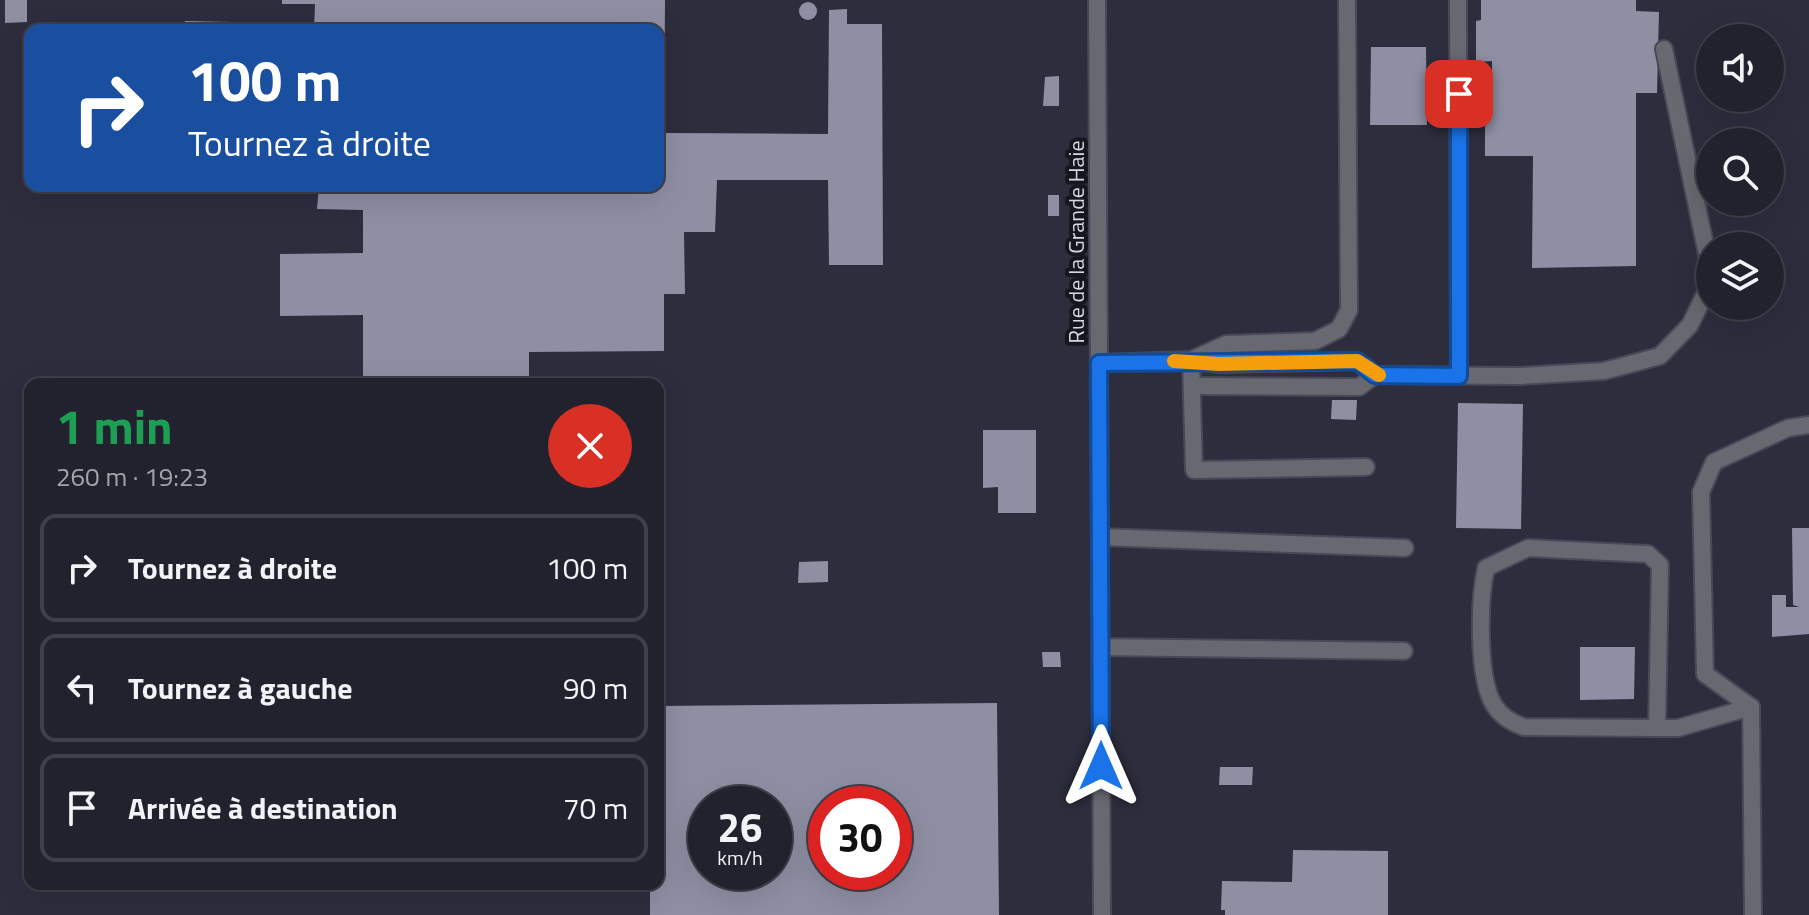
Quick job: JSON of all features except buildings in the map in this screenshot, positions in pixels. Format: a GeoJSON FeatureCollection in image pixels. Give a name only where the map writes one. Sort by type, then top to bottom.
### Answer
{"type":"FeatureCollection","features":[{"type":"Feature","properties":{"kind":"street","name":"Rue de la Grande Haie"},"geometry":{"type":"LineString","coordinates":[[1097,0],[1102,915]]}},
{"type":"Feature","properties":{"kind":"street"},"geometry":{"type":"LineString","coordinates":[[1191,360],[1226,344],[1315,341],[1339,329],[1349,310],[1347,0]]}},
{"type":"Feature","properties":{"kind":"street"},"geometry":{"type":"LineString","coordinates":[[1458,0],[1459,376]]}},
{"type":"Feature","properties":{"kind":"street"},"geometry":{"type":"LineString","coordinates":[[1099,363],[1357,361],[1375,375],[1459,376],[1604,371],[1660,356],[1690,325],[1706,292],[1707,254],[1664,49]]}},
{"type":"Feature","properties":{"kind":"street"},"geometry":{"type":"LineString","coordinates":[[1191,360],[1194,470],[1366,467]]}},
{"type":"Feature","properties":{"kind":"street"},"geometry":{"type":"LineString","coordinates":[[1192,386],[1359,387],[1375,375]]}},
{"type":"Feature","properties":{"kind":"street"},"geometry":{"type":"LineString","coordinates":[[1751,707],[1705,674],[1701,492],[1714,462],[1788,428],[1809,425]]}},
{"type":"Feature","properties":{"kind":"street"},"geometry":{"type":"LineString","coordinates":[[1100,537],[1405,548]]}},
{"type":"Feature","properties":{"kind":"street"},"geometry":{"type":"LineString","coordinates":[[1657,728],[1660,565],[1648,554],[1528,548],[1486,568],[1482,585],[1484,680],[1494,706],[1511,722],[1524,727],[1657,728],[1678,728],[1751,707]]}},
{"type":"Feature","properties":{"kind":"street"},"geometry":{"type":"LineString","coordinates":[[1100,647],[1404,651]]}},
{"type":"Feature","properties":{"kind":"street"},"geometry":{"type":"LineString","coordinates":[[1751,707],[1753,915]]}},
{"type":"Feature","properties":{"kind":"slow traffic"},"geometry":{"type":"LineString","coordinates":[[1174,361],[1219,364],[1357,361],[1379,375]]}},
{"type":"Feature","properties":{"kind":"route"},"geometry":{"type":"LineString","coordinates":[[1101,766],[1099,363],[1357,361],[1375,375],[1459,376],[1459,94]]}}]}
